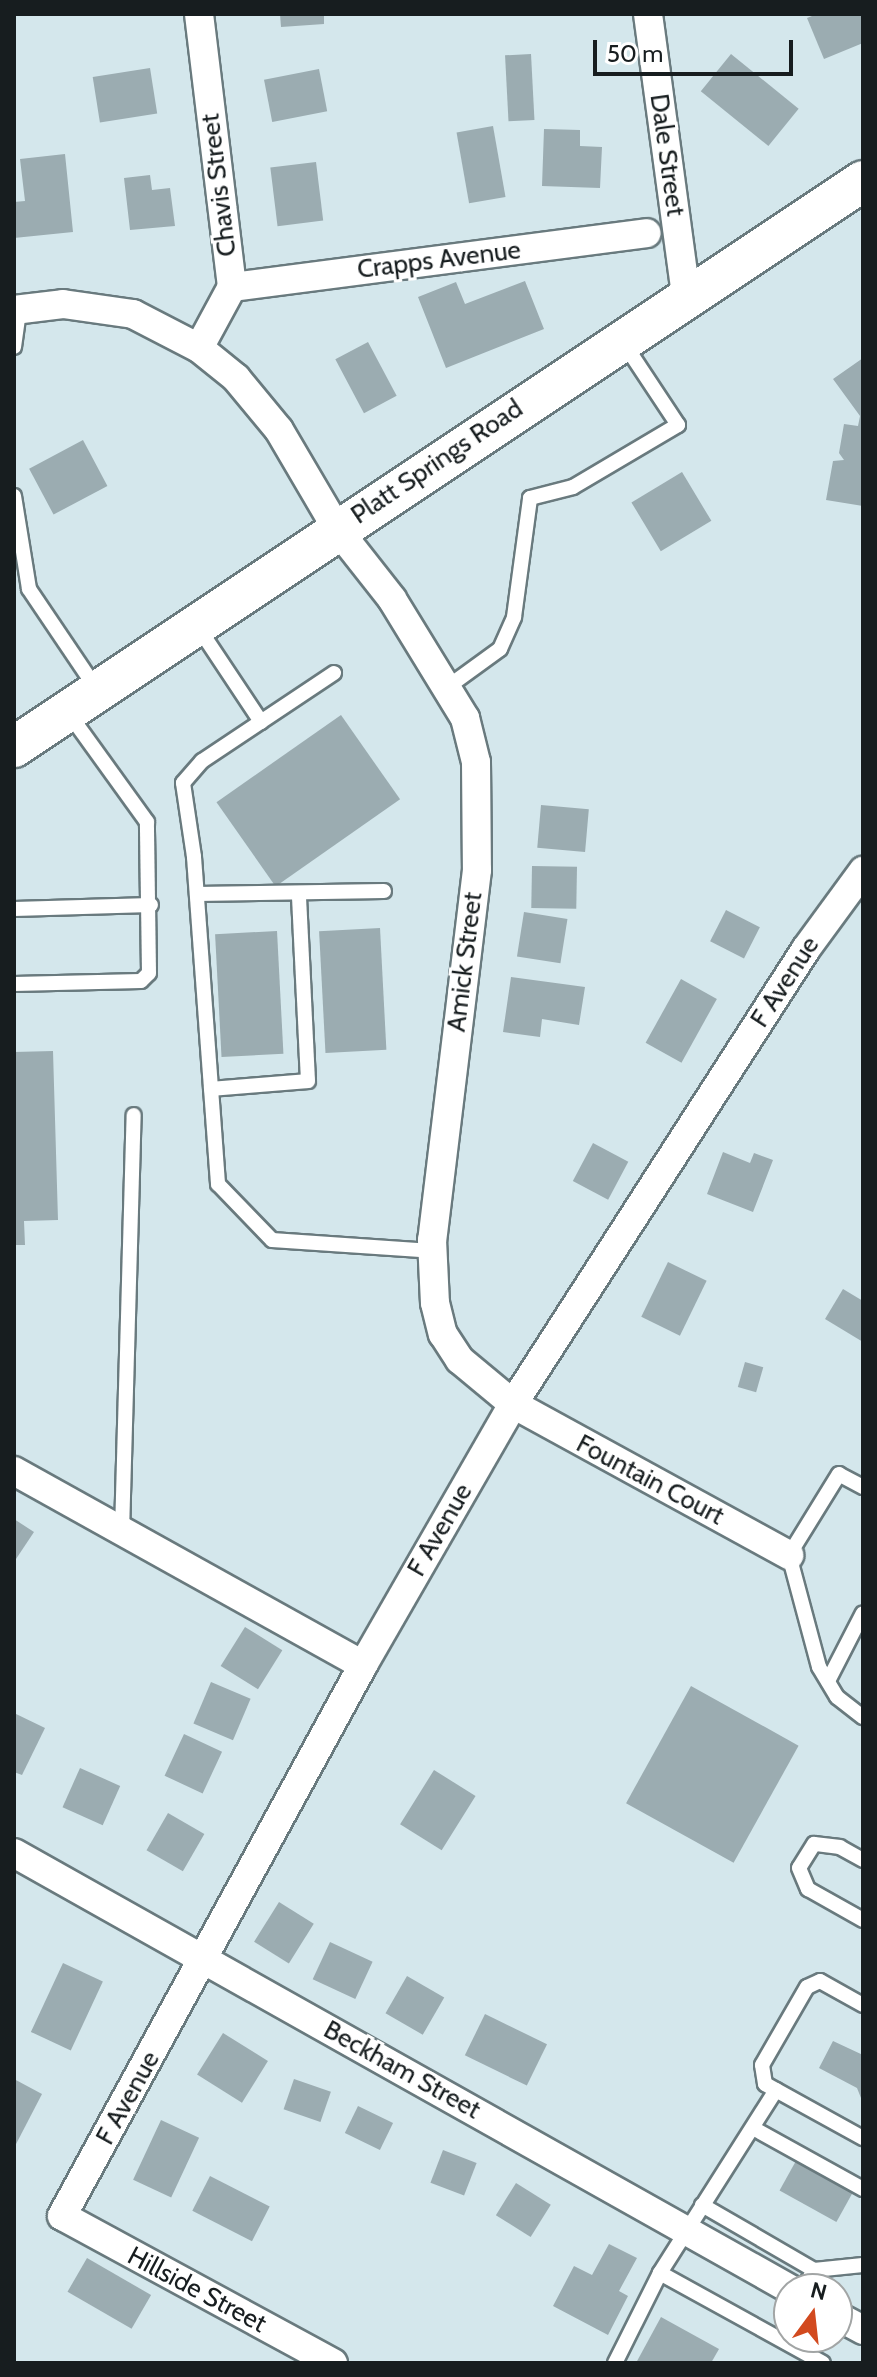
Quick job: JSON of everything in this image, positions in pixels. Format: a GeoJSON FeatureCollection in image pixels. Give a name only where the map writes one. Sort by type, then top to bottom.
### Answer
{"type":"FeatureCollection","features":[{"type":"Feature","properties":{"kind":"main road","name":"Platt Springs Road"},"geometry":{"type":"LineString","coordinates":[[14,747],[621,339],[863,181]]}},
{"type":"Feature","properties":{"kind":"street","name":"Chavis Street"},"geometry":{"type":"LineString","coordinates":[[199,14],[232,287],[199,348]]}},
{"type":"Feature","properties":{"kind":"street","name":"Dale Street"},"geometry":{"type":"LineString","coordinates":[[648,14],[686,296]]}},
{"type":"Feature","properties":{"kind":"street","name":"Crapps Avenue"},"geometry":{"type":"LineString","coordinates":[[232,287],[647,233]]}},
{"type":"Feature","properties":{"kind":"street"},"geometry":{"type":"LineString","coordinates":[[16,310],[63,304],[117,310],[199,348],[236,378],[279,430],[337,529]]}},
{"type":"Feature","properties":{"kind":"street","name":"Amick Street"},"geometry":{"type":"LineString","coordinates":[[337,529],[392,599],[449,686],[465,718],[476,762],[477,870],[432,1251],[443,1334],[460,1360],[513,1404]]}},
{"type":"Feature","properties":{"kind":"street","name":"F Avenue"},"geometry":{"type":"LineString","coordinates":[[62,2216],[206,1960],[363,1665],[513,1404],[806,949],[863,871]]}},
{"type":"Feature","properties":{"kind":"street","name":"Fountain Court"},"geometry":{"type":"LineString","coordinates":[[513,1404],[789,1555]]}},
{"type":"Feature","properties":{"kind":"street"},"geometry":{"type":"LineString","coordinates":[[14,1471],[363,1665]]}},
{"type":"Feature","properties":{"kind":"street","name":"Beckham Street"},"geometry":{"type":"LineString","coordinates":[[14,1853],[773,2279]]}},
{"type":"Feature","properties":{"kind":"street","name":"Hillside Street"},"geometry":{"type":"LineString","coordinates":[[62,2216],[333,2363]]}},
{"type":"Feature","properties":{"kind":"lane"},"geometry":{"type":"LineString","coordinates":[[14,347],[16,310]]}},
{"type":"Feature","properties":{"kind":"lane"},"geometry":{"type":"LineString","coordinates":[[449,686],[500,649],[509,628],[530,498],[573,487],[678,425],[621,339]]}},
{"type":"Feature","properties":{"kind":"lane"},"geometry":{"type":"LineString","coordinates":[[14,496],[29,589],[82,700],[144,812],[151,905],[147,978],[14,984]]}},
{"type":"Feature","properties":{"kind":"lane"},"geometry":{"type":"LineString","coordinates":[[196,624],[261,722]]}},
{"type":"Feature","properties":{"kind":"lane"},"geometry":{"type":"LineString","coordinates":[[334,673],[202,761],[183,783],[197,894],[218,1184],[272,1240],[432,1251]]}},
{"type":"Feature","properties":{"kind":"lane"},"geometry":{"type":"LineString","coordinates":[[197,894],[384,891]]}},
{"type":"Feature","properties":{"kind":"lane"},"geometry":{"type":"LineString","coordinates":[[211,1089],[308,1081],[299,894]]}},
{"type":"Feature","properties":{"kind":"lane"},"geometry":{"type":"LineString","coordinates":[[14,909],[151,905]]}},
{"type":"Feature","properties":{"kind":"lane"},"geometry":{"type":"LineString","coordinates":[[122,1532],[134,1115]]}},
{"type":"Feature","properties":{"kind":"lane"},"geometry":{"type":"LineString","coordinates":[[863,1487],[839,1474],[789,1555],[828,1681],[837,1697],[863,1717]]}},
{"type":"Feature","properties":{"kind":"lane"},"geometry":{"type":"LineString","coordinates":[[828,1681],[857,1640],[863,1613]]}},
{"type":"Feature","properties":{"kind":"lane"},"geometry":{"type":"LineString","coordinates":[[863,1860],[840,1847],[814,1844],[799,1868],[808,1889],[863,1920]]}},
{"type":"Feature","properties":{"kind":"lane"},"geometry":{"type":"LineString","coordinates":[[863,2005],[820,1981],[807,1987],[762,2065],[765,2084],[863,2138]]}},
{"type":"Feature","properties":{"kind":"lane"},"geometry":{"type":"LineString","coordinates":[[615,2363],[660,2273],[776,2090]]}},
{"type":"Feature","properties":{"kind":"lane"},"geometry":{"type":"LineString","coordinates":[[753,2128],[863,2189]]}},
{"type":"Feature","properties":{"kind":"lane"},"geometry":{"type":"LineString","coordinates":[[702,2205],[814,2270],[863,2265]]}},
{"type":"Feature","properties":{"kind":"lane"},"geometry":{"type":"LineString","coordinates":[[660,2273],[823,2363]]}},
{"type":"Feature","properties":{"kind":"building"},"geometry":{"type":"Polygon","coordinates":[[[280,14],[324,14],[324,24],[281,27],[280,14]]]}},
{"type":"Feature","properties":{"kind":"building"},"geometry":{"type":"Polygon","coordinates":[[[817,14],[863,14],[863,43],[824,59],[807,18],[817,14]]]}},
{"type":"Feature","properties":{"kind":"building"},"geometry":{"type":"Polygon","coordinates":[[[531,54],[534,120],[508,121],[505,55],[531,54]]]}},
{"type":"Feature","properties":{"kind":"building"},"geometry":{"type":"Polygon","coordinates":[[[731,54],[799,109],[768,146],[701,91],[731,54]]]}},
{"type":"Feature","properties":{"kind":"building"},"geometry":{"type":"Polygon","coordinates":[[[150,68],[157,113],[100,123],[93,77],[150,68]]]}},
{"type":"Feature","properties":{"kind":"building"},"geometry":{"type":"Polygon","coordinates":[[[319,69],[327,111],[272,122],[264,80],[319,69]]]}},
{"type":"Feature","properties":{"kind":"building"},"geometry":{"type":"Polygon","coordinates":[[[493,126],[506,197],[469,203],[457,132],[493,126]]]}},
{"type":"Feature","properties":{"kind":"building"},"geometry":{"type":"Polygon","coordinates":[[[544,129],[580,130],[580,146],[602,147],[600,188],[542,186],[544,129]]]}},
{"type":"Feature","properties":{"kind":"building"},"geometry":{"type":"Polygon","coordinates":[[[65,154],[73,232],[14,238],[14,202],[25,201],[20,159],[65,154]]]}},
{"type":"Feature","properties":{"kind":"building"},"geometry":{"type":"Polygon","coordinates":[[[316,162],[323,221],[278,226],[270,168],[316,162]]]}},
{"type":"Feature","properties":{"kind":"building"},"geometry":{"type":"Polygon","coordinates":[[[150,175],[152,190],[170,188],[175,226],[130,230],[124,178],[150,175]]]}},
{"type":"Feature","properties":{"kind":"building"},"geometry":{"type":"Polygon","coordinates":[[[525,281],[544,329],[446,368],[418,297],[456,282],[465,304],[525,281]]]}},
{"type":"Feature","properties":{"kind":"building"},"geometry":{"type":"Polygon","coordinates":[[[368,342],[397,396],[364,413],[335,359],[368,342]]]}},
{"type":"Feature","properties":{"kind":"building"},"geometry":{"type":"Polygon","coordinates":[[[863,358],[863,506],[826,500],[833,461],[844,460],[839,453],[844,424],[858,426],[860,416],[833,379],[863,358]]]}},
{"type":"Feature","properties":{"kind":"building"},"geometry":{"type":"Polygon","coordinates":[[[83,440],[107,486],[54,515],[29,469],[83,440]]]}},
{"type":"Feature","properties":{"kind":"building"},"geometry":{"type":"Polygon","coordinates":[[[682,472],[711,521],[661,551],[631,502],[682,472]]]}},
{"type":"Feature","properties":{"kind":"building"},"geometry":{"type":"Polygon","coordinates":[[[341,715],[400,799],[276,887],[216,802],[341,715]]]}},
{"type":"Feature","properties":{"kind":"building"},"geometry":{"type":"Polygon","coordinates":[[[541,805],[589,809],[585,852],[537,848],[541,805]]]}},
{"type":"Feature","properties":{"kind":"building"},"geometry":{"type":"Polygon","coordinates":[[[532,866],[577,867],[576,909],[531,908],[532,866]]]}},
{"type":"Feature","properties":{"kind":"building"},"geometry":{"type":"Polygon","coordinates":[[[726,910],[760,927],[744,958],[710,941],[726,910]]]}},
{"type":"Feature","properties":{"kind":"building"},"geometry":{"type":"Polygon","coordinates":[[[524,912],[567,919],[560,963],[517,956],[524,912]]]}},
{"type":"Feature","properties":{"kind":"building"},"geometry":{"type":"Polygon","coordinates":[[[380,928],[386,1050],[325,1053],[319,931],[380,928]]]}},
{"type":"Feature","properties":{"kind":"building"},"geometry":{"type":"Polygon","coordinates":[[[277,931],[283,1054],[222,1057],[215,934],[277,931]]]}},
{"type":"Feature","properties":{"kind":"building"},"geometry":{"type":"Polygon","coordinates":[[[511,977],[585,987],[579,1025],[542,1019],[540,1037],[503,1032],[511,977]]]}},
{"type":"Feature","properties":{"kind":"building"},"geometry":{"type":"Polygon","coordinates":[[[681,979],[717,999],[681,1063],[646,1043],[681,979]]]}},
{"type":"Feature","properties":{"kind":"building"},"geometry":{"type":"Polygon","coordinates":[[[53,1051],[58,1220],[24,1221],[25,1245],[14,1245],[14,1052],[53,1051]]]}},
{"type":"Feature","properties":{"kind":"building"},"geometry":{"type":"Polygon","coordinates":[[[593,1143],[628,1162],[608,1200],[573,1181],[593,1143]]]}},
{"type":"Feature","properties":{"kind":"building"},"geometry":{"type":"Polygon","coordinates":[[[723,1152],[750,1163],[754,1153],[773,1160],[753,1212],[707,1194],[723,1152]]]}},
{"type":"Feature","properties":{"kind":"building"},"geometry":{"type":"Polygon","coordinates":[[[668,1262],[707,1281],[680,1336],[641,1317],[668,1262]]]}},
{"type":"Feature","properties":{"kind":"building"},"geometry":{"type":"Polygon","coordinates":[[[843,1289],[863,1301],[863,1342],[825,1319],[843,1289]]]}},
{"type":"Feature","properties":{"kind":"building"},"geometry":{"type":"Polygon","coordinates":[[[745,1362],[763,1367],[756,1392],[738,1387],[745,1362]]]}},
{"type":"Feature","properties":{"kind":"building"},"geometry":{"type":"Polygon","coordinates":[[[14,1519],[34,1532],[14,1562],[14,1519]]]}},
{"type":"Feature","properties":{"kind":"building"},"geometry":{"type":"Polygon","coordinates":[[[245,1627],[282,1650],[258,1689],[221,1666],[245,1627]]]}},
{"type":"Feature","properties":{"kind":"building"},"geometry":{"type":"Polygon","coordinates":[[[211,1682],[251,1699],[233,1740],[193,1723],[211,1682]]]}},
{"type":"Feature","properties":{"kind":"building"},"geometry":{"type":"Polygon","coordinates":[[[691,1686],[799,1746],[734,1863],[626,1803],[691,1686]]]}},
{"type":"Feature","properties":{"kind":"building"},"geometry":{"type":"Polygon","coordinates":[[[14,1713],[45,1728],[22,1775],[14,1772],[14,1713]]]}},
{"type":"Feature","properties":{"kind":"building"},"geometry":{"type":"Polygon","coordinates":[[[184,1734],[222,1752],[203,1793],[165,1776],[184,1734]]]}},
{"type":"Feature","properties":{"kind":"building"},"geometry":{"type":"Polygon","coordinates":[[[80,1768],[120,1786],[103,1825],[63,1807],[80,1768]]]}},
{"type":"Feature","properties":{"kind":"building"},"geometry":{"type":"Polygon","coordinates":[[[434,1770],[476,1796],[442,1850],[400,1824],[434,1770]]]}},
{"type":"Feature","properties":{"kind":"building"},"geometry":{"type":"Polygon","coordinates":[[[168,1813],[204,1834],[183,1871],[146,1850],[168,1813]]]}},
{"type":"Feature","properties":{"kind":"building"},"geometry":{"type":"Polygon","coordinates":[[[279,1902],[314,1924],[289,1964],[254,1942],[279,1902]]]}},
{"type":"Feature","properties":{"kind":"building"},"geometry":{"type":"Polygon","coordinates":[[[330,1942],[373,1962],[355,1999],[313,1979],[330,1942]]]}},
{"type":"Feature","properties":{"kind":"building"},"geometry":{"type":"Polygon","coordinates":[[[63,1963],[103,1982],[71,2050],[31,2032],[63,1963]]]}},
{"type":"Feature","properties":{"kind":"building"},"geometry":{"type":"Polygon","coordinates":[[[407,1976],[444,1998],[423,2035],[386,2013],[407,1976]]]}},
{"type":"Feature","properties":{"kind":"building"},"geometry":{"type":"Polygon","coordinates":[[[485,2014],[547,2044],[527,2086],[465,2055],[485,2014]]]}},
{"type":"Feature","properties":{"kind":"building"},"geometry":{"type":"Polygon","coordinates":[[[223,2033],[268,2061],[242,2103],[197,2075],[223,2033]]]}},
{"type":"Feature","properties":{"kind":"building"},"geometry":{"type":"Polygon","coordinates":[[[833,2041],[863,2055],[863,2103],[857,2088],[819,2068],[833,2041]]]}},
{"type":"Feature","properties":{"kind":"building"},"geometry":{"type":"Polygon","coordinates":[[[14,2079],[42,2094],[14,2148],[14,2079]]]}},
{"type":"Feature","properties":{"kind":"building"},"geometry":{"type":"Polygon","coordinates":[[[294,2079],[331,2092],[320,2122],[284,2109],[294,2079]]]}},
{"type":"Feature","properties":{"kind":"building"},"geometry":{"type":"Polygon","coordinates":[[[358,2106],[393,2123],[380,2150],[345,2133],[358,2106]]]}},
{"type":"Feature","properties":{"kind":"building"},"geometry":{"type":"Polygon","coordinates":[[[161,2120],[199,2138],[171,2198],[133,2180],[161,2120]]]}},
{"type":"Feature","properties":{"kind":"building"},"geometry":{"type":"Polygon","coordinates":[[[443,2150],[477,2163],[464,2196],[430,2183],[443,2150]]]}},
{"type":"Feature","properties":{"kind":"building"},"geometry":{"type":"Polygon","coordinates":[[[797,2159],[854,2191],[836,2222],[780,2190],[797,2159]]]}},
{"type":"Feature","properties":{"kind":"building"},"geometry":{"type":"Polygon","coordinates":[[[210,2176],[270,2206],[252,2241],[192,2211],[210,2176]]]}},
{"type":"Feature","properties":{"kind":"building"},"geometry":{"type":"Polygon","coordinates":[[[516,2183],[551,2205],[531,2237],[496,2215],[516,2183]]]}},
{"type":"Feature","properties":{"kind":"building"},"geometry":{"type":"Polygon","coordinates":[[[609,2244],[637,2258],[619,2291],[628,2296],[608,2335],[553,2306],[574,2266],[592,2275],[609,2244]]]}},
{"type":"Feature","properties":{"kind":"building"},"geometry":{"type":"Polygon","coordinates":[[[87,2258],[151,2295],[132,2329],[68,2292],[87,2258]]]}},
{"type":"Feature","properties":{"kind":"building"},"geometry":{"type":"Polygon","coordinates":[[[661,2317],[719,2349],[711,2363],[636,2363],[661,2317]]]}}]}
